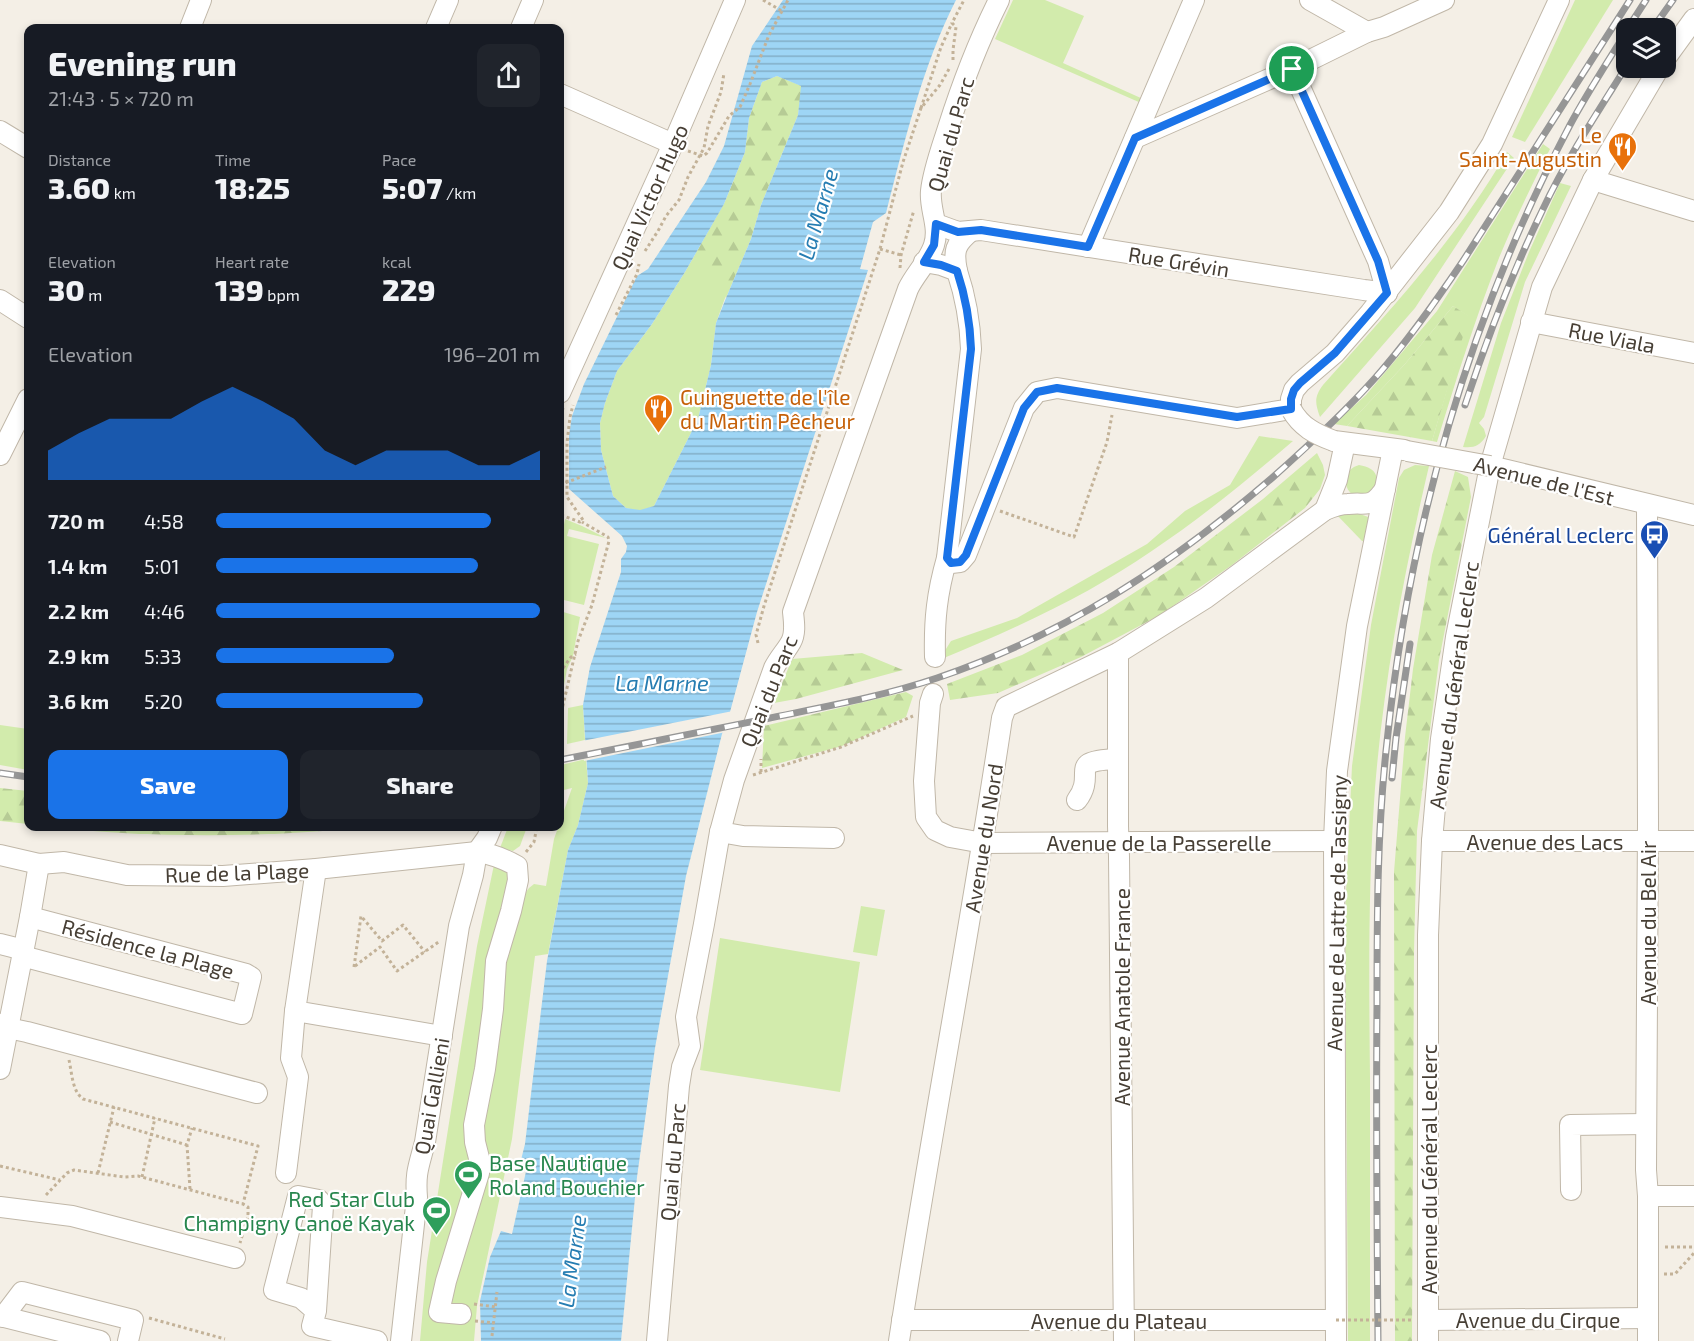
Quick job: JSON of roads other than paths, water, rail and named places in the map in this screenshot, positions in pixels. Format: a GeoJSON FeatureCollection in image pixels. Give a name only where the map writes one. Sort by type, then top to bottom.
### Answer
{"type":"FeatureCollection","features":[{"type":"Feature","properties":{"kind":"street"},"geometry":{"type":"LineString","coordinates":[[438,24],[448,0]]}},
{"type":"Feature","properties":{"kind":"street"},"geometry":{"type":"LineString","coordinates":[[523,24],[533,0]]}},
{"type":"Feature","properties":{"kind":"street","name":"Quai Victor Hugo"},"geometry":{"type":"LineString","coordinates":[[567,398],[678,147],[735,0]]}},
{"type":"Feature","properties":{"kind":"street","name":"Quai du Parc"},"geometry":{"type":"LineString","coordinates":[[657,1341],[679,1086],[682,1067],[690,1046],[686,1017],[720,832],[734,780],[774,668],[791,642],[794,631],[793,612],[908,289],[934,245],[936,224],[931,207],[931,191],[943,145],[960,90],[981,36],[999,0]]}},
{"type":"Feature","properties":{"kind":"street"},"geometry":{"type":"LineString","coordinates":[[1088,247],[1194,0]]}},
{"type":"Feature","properties":{"kind":"street"},"geometry":{"type":"LineString","coordinates":[[1310,0],[1367,32]]}},
{"type":"Feature","properties":{"kind":"street"},"geometry":{"type":"LineString","coordinates":[[1135,138],[1292,69],[1367,32],[1384,27],[1444,0]]}},
{"type":"Feature","properties":{"kind":"street"},"geometry":{"type":"LineString","coordinates":[[947,558],[951,563],[960,562],[966,555],[1024,408],[1037,392],[1057,388],[1237,417],[1291,409],[1294,390],[1335,353],[1387,293],[1449,212],[1492,144],[1559,0]]}},
{"type":"Feature","properties":{"kind":"street"},"geometry":{"type":"LineString","coordinates":[[191,24],[195,1]]}},
{"type":"Feature","properties":{"kind":"street"},"geometry":{"type":"LineString","coordinates":[[1676,44],[1694,19]]}},
{"type":"Feature","properties":{"kind":"street"},"geometry":{"type":"LineString","coordinates":[[1292,69],[1378,261],[1387,293]]}},
{"type":"Feature","properties":{"kind":"street","name":"Avenue du Général Leclerc"},"geometry":{"type":"LineString","coordinates":[[1428,1341],[1420,1320],[1428,946],[1432,841],[1441,739],[1454,649],[1490,466],[1542,287],[1593,180],[1653,78]]}},
{"type":"Feature","properties":{"kind":"street"},"geometry":{"type":"LineString","coordinates":[[564,96],[678,147]]}},
{"type":"Feature","properties":{"kind":"street"},"geometry":{"type":"LineString","coordinates":[[0,131],[24,146]]}},
{"type":"Feature","properties":{"kind":"street"},"geometry":{"type":"LineString","coordinates":[[1593,180],[1694,211]]}},
{"type":"Feature","properties":{"kind":"street","name":"Rue Grévin"},"geometry":{"type":"LineString","coordinates":[[936,224],[958,232],[981,230],[1387,293]]}},
{"type":"Feature","properties":{"kind":"street"},"geometry":{"type":"LineString","coordinates":[[935,657],[934,626],[939,588],[947,558],[971,349],[970,320],[954,257],[962,238],[970,231]]}},
{"type":"Feature","properties":{"kind":"street"},"geometry":{"type":"LineString","coordinates":[[924,262],[957,271]]}},
{"type":"Feature","properties":{"kind":"street"},"geometry":{"type":"LineString","coordinates":[[0,300],[24,315]]}},
{"type":"Feature","properties":{"kind":"street","name":"Rue Viala"},"geometry":{"type":"LineString","coordinates":[[1531,322],[1694,353]]}},
{"type":"Feature","properties":{"kind":"street"},"geometry":{"type":"LineString","coordinates":[[0,455],[24,407]]}},
{"type":"Feature","properties":{"kind":"street","name":"Avenue de l'Est"},"geometry":{"type":"LineString","coordinates":[[1291,409],[1297,420],[1307,429],[1339,442],[1490,466],[1694,515]]}},
{"type":"Feature","properties":{"kind":"street"},"geometry":{"type":"LineString","coordinates":[[1324,510],[1337,480],[1339,442]]}},
{"type":"Feature","properties":{"kind":"street","name":"Avenue de Lattre de Tassigny"},"geometry":{"type":"LineString","coordinates":[[1336,1341],[1334,841],[1337,771],[1357,626],[1385,489],[1400,450]]}},
{"type":"Feature","properties":{"kind":"street"},"geometry":{"type":"LineString","coordinates":[[1337,480],[1342,493],[1352,503]]}},
{"type":"Feature","properties":{"kind":"street"},"geometry":{"type":"LineString","coordinates":[[1324,510],[1352,503],[1369,504],[1379,498],[1385,489]]}},
{"type":"Feature","properties":{"kind":"street","name":"Avenue du Bel Air"},"geometry":{"type":"LineString","coordinates":[[1647,505],[1648,1341]]}},
{"type":"Feature","properties":{"kind":"street","name":"Avenue du Nord"},"geometry":{"type":"LineString","coordinates":[[899,1341],[940,1084],[983,843],[1002,718],[1006,707],[1118,653],[1206,598],[1324,510]]}},
{"type":"Feature","properties":{"kind":"street","name":"Avenue Anatole France"},"geometry":{"type":"LineString","coordinates":[[1118,653],[1124,1341]]}},
{"type":"Feature","properties":{"kind":"street","name":"Avenue de la Passerelle"},"geometry":{"type":"LineString","coordinates":[[933,694],[930,703],[924,781],[926,817],[935,830],[950,837],[983,843],[1334,841]]}},
{"type":"Feature","properties":{"kind":"street"},"geometry":{"type":"LineString","coordinates":[[1077,800],[1084,788],[1084,769],[1087,764],[1096,760],[1118,759]]}},
{"type":"Feature","properties":{"kind":"street"},"geometry":{"type":"LineString","coordinates":[[477,852],[490,831]]}},
{"type":"Feature","properties":{"kind":"street"},"geometry":{"type":"LineString","coordinates":[[720,832],[743,836],[834,838]]}},
{"type":"Feature","properties":{"kind":"street","name":"Avenue des Lacs"},"geometry":{"type":"LineString","coordinates":[[1432,841],[1694,841]]}},
{"type":"Feature","properties":{"kind":"street","name":"Rue de la Plage"},"geometry":{"type":"LineString","coordinates":[[0,855],[39,864],[64,862],[127,875],[223,876],[477,852],[505,858],[517,866],[518,880],[496,961],[493,1010],[474,1125],[480,1162],[479,1173],[446,1281],[439,1312],[467,1312]]}},
{"type":"Feature","properties":{"kind":"street","name":"Quai Gallieni"},"geometry":{"type":"LineString","coordinates":[[401,1341],[417,1197],[416,1179],[425,1142],[458,935],[477,852]]}},
{"type":"Feature","properties":{"kind":"street"},"geometry":{"type":"LineString","coordinates":[[0,1069],[4,1026],[23,953],[39,864]]}},
{"type":"Feature","properties":{"kind":"street"},"geometry":{"type":"LineString","coordinates":[[286,1173],[298,1077],[291,1058],[295,1011],[316,869]]}},
{"type":"Feature","properties":{"kind":"street","name":"Résidence la Plage"},"geometry":{"type":"LineString","coordinates":[[23,953],[242,1014],[251,977],[30,917]]}},
{"type":"Feature","properties":{"kind":"street"},"geometry":{"type":"LineString","coordinates":[[0,944],[23,953]]}},
{"type":"Feature","properties":{"kind":"street"},"geometry":{"type":"LineString","coordinates":[[295,1011],[442,1036]]}},
{"type":"Feature","properties":{"kind":"street"},"geometry":{"type":"LineString","coordinates":[[4,1026],[257,1093]]}},
{"type":"Feature","properties":{"kind":"street"},"geometry":{"type":"LineString","coordinates":[[1571,1190],[1570,1125],[1646,1124]]}},
{"type":"Feature","properties":{"kind":"street"},"geometry":{"type":"LineString","coordinates":[[316,1311],[301,1298],[274,1290],[298,1196],[319,1200],[323,1206],[316,1311],[312,1326],[377,1341]]}},
{"type":"Feature","properties":{"kind":"street"},"geometry":{"type":"LineString","coordinates":[[1648,1196],[1694,1196]]}},
{"type":"Feature","properties":{"kind":"street"},"geometry":{"type":"LineString","coordinates":[[0,1208],[72,1216],[235,1258]]}},
{"type":"Feature","properties":{"kind":"street"},"geometry":{"type":"LineString","coordinates":[[100,1341],[1,1316],[22,1292],[133,1320],[128,1341]]}},
{"type":"Feature","properties":{"kind":"street","name":"Avenue du Cirque"},"geometry":{"type":"LineString","coordinates":[[1420,1320],[1648,1318]]}},
{"type":"Feature","properties":{"kind":"street","name":"Avenue du Plateau"},"geometry":{"type":"LineString","coordinates":[[902,1320],[1336,1320]]}},
{"type":"Feature","properties":{"kind":"water","name":"La Marne"},"geometry":{"type":"Polygon","coordinates":[[[783,0],[956,0],[924,77],[886,213],[873,222],[860,269],[868,270],[757,612],[722,734],[686,876],[655,1048],[637,1177],[621,1341],[481,1341],[480,1301],[490,1257],[501,1231],[512,1234],[527,1167],[520,1164],[525,1144],[547,961],[568,850],[578,825],[588,783],[583,705],[590,667],[621,572],[621,559],[627,546],[622,536],[569,489],[569,435],[572,416],[584,384],[637,276],[648,269],[706,182],[724,146],[752,46],[783,0]],[[777,76],[762,82],[749,118],[745,152],[724,204],[652,324],[617,371],[600,423],[601,450],[613,496],[626,508],[640,510],[654,506],[698,419],[711,365],[716,323],[798,115],[801,86],[777,76]]]}},
{"type":"Feature","properties":{"kind":"railway"},"geometry":{"type":"LineString","coordinates":[[564,759],[852,701],[937,678],[1029,641],[1073,619],[1115,594],[1195,540],[1272,478],[1339,416],[1388,363],[1463,261],[1630,0]]}},
{"type":"Feature","properties":{"kind":"railway"},"geometry":{"type":"LineString","coordinates":[[1634,18],[1646,0]]}},
{"type":"Feature","properties":{"kind":"railway"},"geometry":{"type":"LineString","coordinates":[[1660,18],[1673,0]]}},
{"type":"Feature","properties":{"kind":"railway"},"geometry":{"type":"LineString","coordinates":[[1378,1341],[1379,841],[1387,742],[1397,662],[1411,582],[1428,503],[1449,425],[1502,272],[1534,198],[1570,125],[1616,48]]}},
{"type":"Feature","properties":{"kind":"railway"},"geometry":{"type":"LineString","coordinates":[[1465,405],[1501,306],[1543,209],[1572,155],[1619,78]]}},
{"type":"Feature","properties":{"kind":"railway"},"geometry":{"type":"LineString","coordinates":[[1392,778],[1410,644]]}},
{"type":"Feature","properties":{"kind":"railway"},"geometry":{"type":"LineString","coordinates":[[0,773],[24,776]]}},
{"type":"Feature","properties":{"kind":"place","name":"Le Saint-Augustin"},"geometry":{"type":"Point","coordinates":[1623,172]}},
{"type":"Feature","properties":{"kind":"place","name":"Guinguette de l'île du Martin Pêcheur"},"geometry":{"type":"Point","coordinates":[659,434]}},
{"type":"Feature","properties":{"kind":"place","name":"Général Leclerc"},"geometry":{"type":"Point","coordinates":[1655,560]}},
{"type":"Feature","properties":{"kind":"place","name":"Base Nautique Roland Bouchier"},"geometry":{"type":"Point","coordinates":[468,1200]}},
{"type":"Feature","properties":{"kind":"place","name":"Red Star Club Champigny Canoë Kayak"},"geometry":{"type":"Point","coordinates":[436,1236]}}]}
